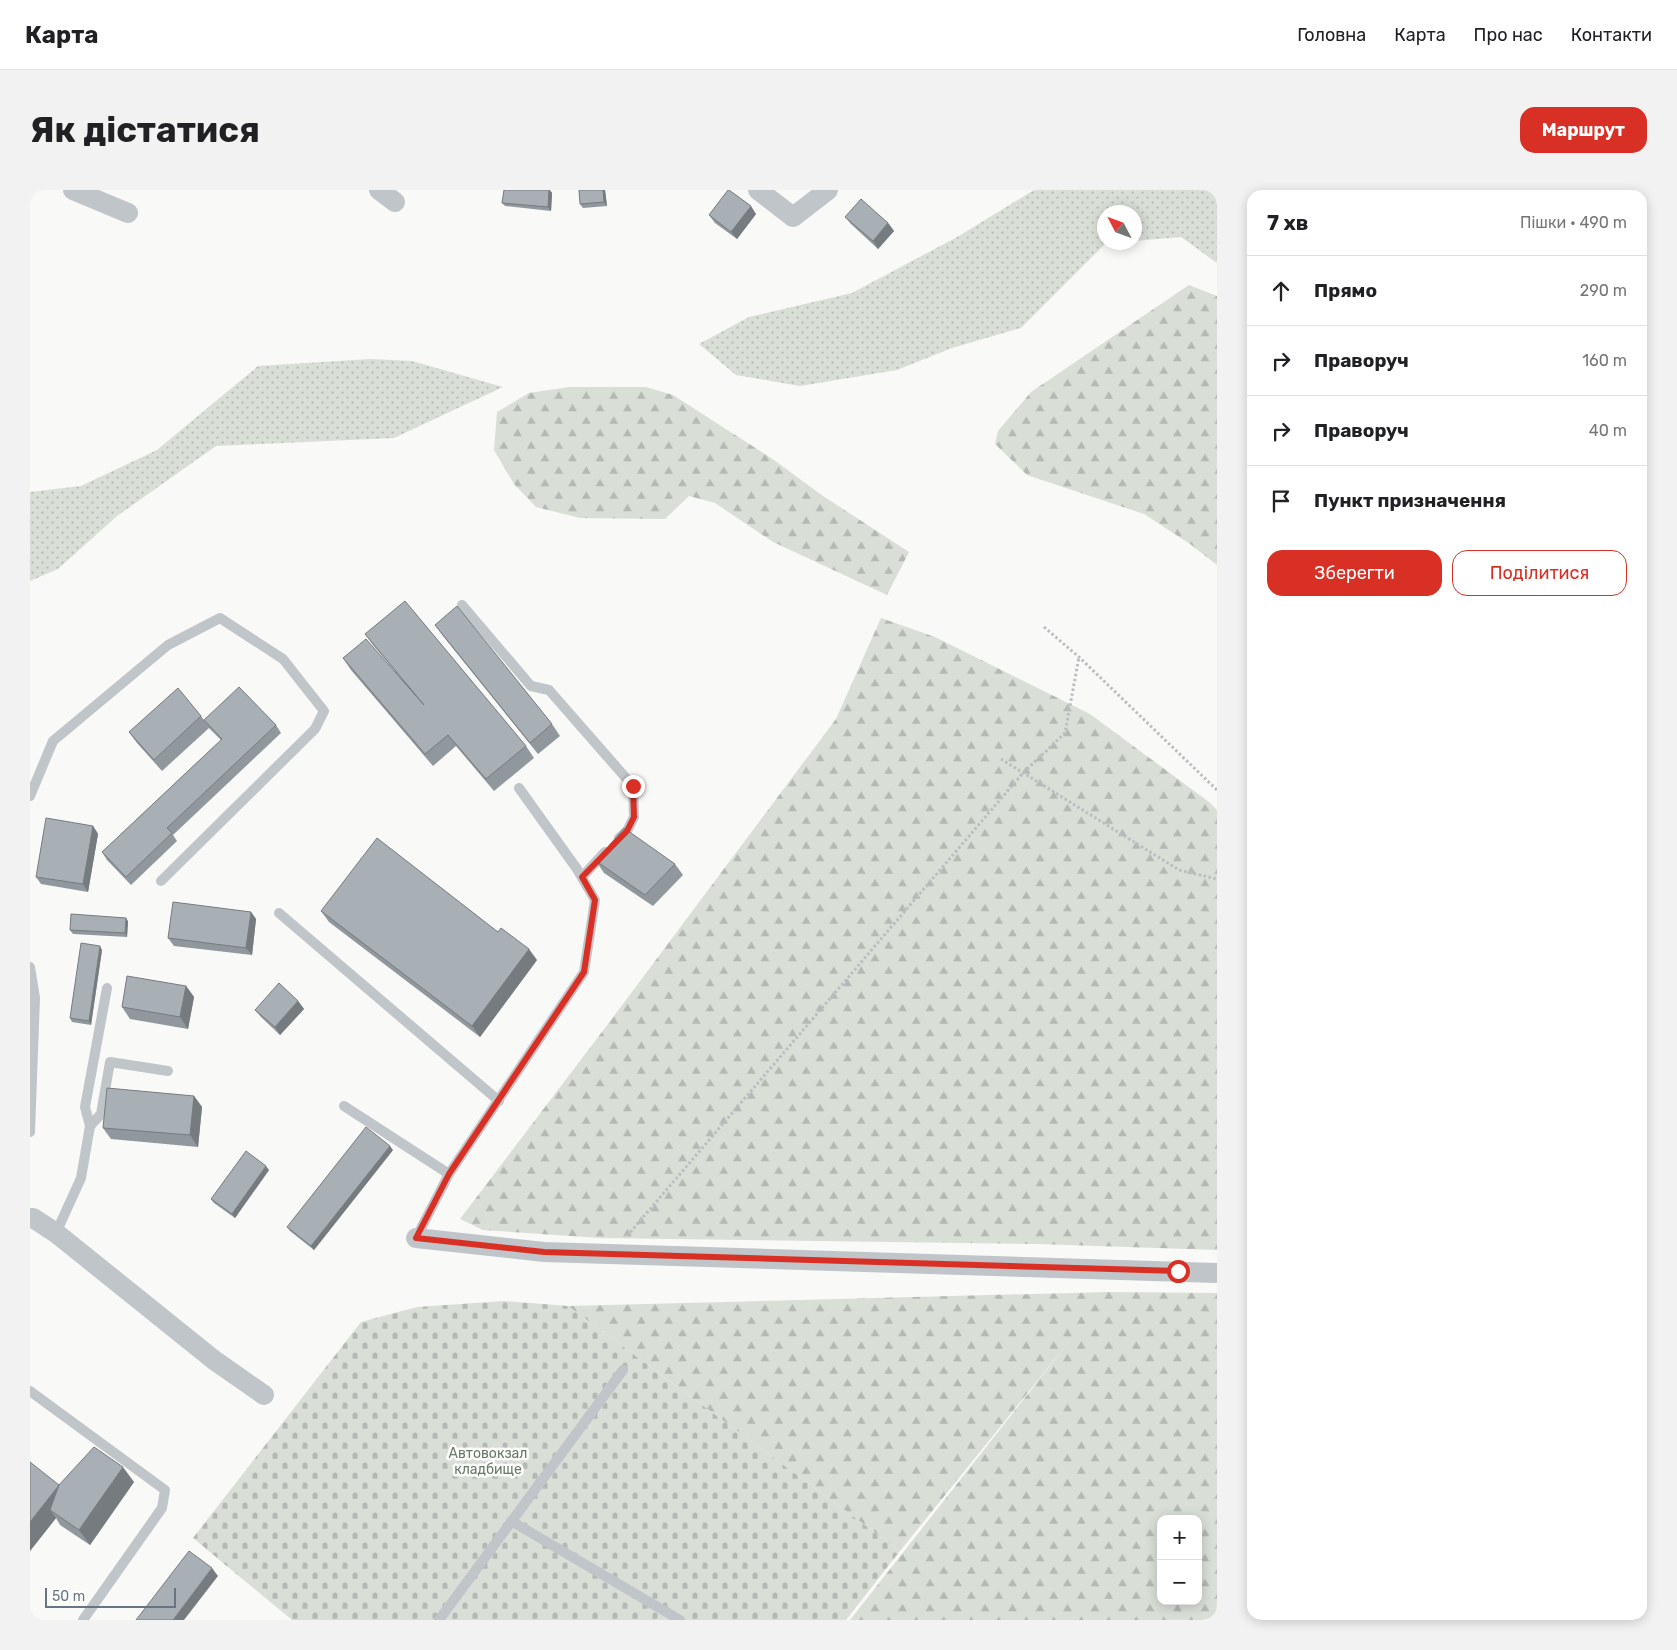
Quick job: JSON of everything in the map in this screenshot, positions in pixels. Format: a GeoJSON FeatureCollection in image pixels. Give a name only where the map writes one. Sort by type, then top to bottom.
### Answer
{"type":"FeatureCollection","features":[{"type":"Feature","properties":{"kind":"street"},"geometry":{"type":"LineString","coordinates":[[73,190],[128,213]]}},
{"type":"Feature","properties":{"kind":"street"},"geometry":{"type":"LineString","coordinates":[[379,190],[395,202]]}},
{"type":"Feature","properties":{"kind":"street"},"geometry":{"type":"LineString","coordinates":[[758,190],[794,217],[828,190]]}},
{"type":"Feature","properties":{"kind":"street"},"geometry":{"type":"LineString","coordinates":[[30,1218],[56,1232],[214,1360],[264,1395]]}},
{"type":"Feature","properties":{"kind":"street"},"geometry":{"type":"LineString","coordinates":[[416,1238],[544,1252],[1217,1274]]}},
{"type":"Feature","properties":{"kind":"lane"},"geometry":{"type":"LineString","coordinates":[[462,605],[531,686],[550,690],[633,786],[634,817],[627,831],[582,877]]}},
{"type":"Feature","properties":{"kind":"lane"},"geometry":{"type":"LineString","coordinates":[[30,796],[53,741],[168,645],[220,618],[283,659],[324,711],[315,729],[161,881]]}},
{"type":"Feature","properties":{"kind":"lane"},"geometry":{"type":"LineString","coordinates":[[416,1238],[449,1174],[584,972],[595,900],[582,877],[519,788]]}},
{"type":"Feature","properties":{"kind":"lane"},"geometry":{"type":"LineString","coordinates":[[279,913],[499,1101]]}},
{"type":"Feature","properties":{"kind":"lane"},"geometry":{"type":"LineString","coordinates":[[30,967],[35,998],[30,1132]]}},
{"type":"Feature","properties":{"kind":"lane"},"geometry":{"type":"LineString","coordinates":[[56,1232],[81,1178],[90,1126],[85,1107],[107,988]]}},
{"type":"Feature","properties":{"kind":"lane"},"geometry":{"type":"LineString","coordinates":[[90,1126],[100,1114],[110,1062],[168,1071]]}},
{"type":"Feature","properties":{"kind":"lane"},"geometry":{"type":"LineString","coordinates":[[344,1106],[449,1174]]}},
{"type":"Feature","properties":{"kind":"lane"},"geometry":{"type":"LineString","coordinates":[[439,1620],[623,1370]]}},
{"type":"Feature","properties":{"kind":"lane"},"geometry":{"type":"LineString","coordinates":[[30,1391],[165,1490],[162,1508],[83,1620]]}},
{"type":"Feature","properties":{"kind":"lane"},"geometry":{"type":"LineString","coordinates":[[511,1521],[680,1620]]}},
{"type":"Feature","properties":{"kind":"path"},"geometry":{"type":"LineString","coordinates":[[1044,627],[1079,657],[1217,790]]}},
{"type":"Feature","properties":{"kind":"path"},"geometry":{"type":"LineString","coordinates":[[612,1253],[1023,773],[1065,733],[1079,657]]}},
{"type":"Feature","properties":{"kind":"path"},"geometry":{"type":"LineString","coordinates":[[1001,760],[1179,870],[1217,878]]}},
{"type":"Feature","properties":{"kind":"green space"},"geometry":{"type":"Polygon","coordinates":[[[1034,190],[1217,190],[1217,263],[1181,237],[1142,240],[1142,205],[1097,205],[1097,250],[1099,250],[1021,328],[952,348],[897,370],[800,386],[736,375],[699,344],[749,317],[852,293],[959,236],[1034,190]]]}},
{"type":"Feature","properties":{"kind":"green space"},"geometry":{"type":"Polygon","coordinates":[[[1189,285],[1217,296],[1217,565],[1190,544],[1144,514],[1027,475],[995,444],[998,431],[1031,392],[1189,285]]]}},
{"type":"Feature","properties":{"kind":"green space"},"geometry":{"type":"Polygon","coordinates":[[[370,359],[412,361],[503,387],[394,438],[216,446],[117,516],[58,569],[30,581],[30,492],[81,486],[157,450],[258,366],[370,359]]]}},
{"type":"Feature","properties":{"kind":"green space"},"geometry":{"type":"Polygon","coordinates":[[[569,387],[646,387],[673,395],[774,460],[823,496],[909,552],[887,595],[773,542],[715,503],[689,496],[665,519],[580,518],[536,507],[514,484],[494,450],[497,412],[529,393],[569,387]]]}},
{"type":"Feature","properties":{"kind":"green space"},"geometry":{"type":"Polygon","coordinates":[[[881,618],[935,637],[1090,714],[1209,802],[1217,810],[1217,1250],[1038,1244],[600,1238],[483,1230],[460,1219],[836,719],[881,618]]]}},
{"type":"Feature","properties":{"kind":"green space"},"geometry":{"type":"Polygon","coordinates":[[[1109,1292],[1217,1293],[1217,1620],[850,1620],[1071,1339],[900,1551],[568,1306],[1109,1292]]]}},
{"type":"Feature","properties":{"kind":"green space","name":"Автовокзал кладбище"},"geometry":{"type":"Polygon","coordinates":[[[504,1301],[568,1306],[900,1551],[846,1620],[292,1620],[193,1538],[361,1322],[417,1307],[504,1301]]]}},
{"type":"Feature","properties":{"kind":"building"},"geometry":{"type":"Polygon","coordinates":[[[504,190],[549,190],[548,207],[502,203],[504,190]]]}},
{"type":"Feature","properties":{"kind":"building"},"geometry":{"type":"Polygon","coordinates":[[[579,190],[603,190],[604,202],[580,204],[579,190]]]}},
{"type":"Feature","properties":{"kind":"building"},"geometry":{"type":"Polygon","coordinates":[[[728,190],[751,206],[731,232],[709,215],[728,190]]]}},
{"type":"Feature","properties":{"kind":"building"},"geometry":{"type":"Polygon","coordinates":[[[861,199],[888,223],[873,241],[845,217],[861,199]]]}},
{"type":"Feature","properties":{"kind":"building"},"geometry":{"type":"Polygon","coordinates":[[[405,601],[526,746],[486,779],[448,735],[425,754],[343,658],[366,639],[424,705],[365,634],[405,601]]]}},
{"type":"Feature","properties":{"kind":"building"},"geometry":{"type":"Polygon","coordinates":[[[457,606],[552,724],[530,743],[435,625],[457,606]]]}},
{"type":"Feature","properties":{"kind":"building"},"geometry":{"type":"Polygon","coordinates":[[[239,687],[276,725],[167,828],[172,833],[126,877],[102,852],[222,739],[204,720],[239,687]]]}},
{"type":"Feature","properties":{"kind":"building"},"geometry":{"type":"Polygon","coordinates":[[[178,688],[201,716],[154,760],[129,732],[178,688]]]}},
{"type":"Feature","properties":{"kind":"building"},"geometry":{"type":"Polygon","coordinates":[[[46,818],[93,826],[83,884],[36,877],[46,818]]]}},
{"type":"Feature","properties":{"kind":"building"},"geometry":{"type":"Polygon","coordinates":[[[624,828],[675,864],[645,895],[596,861],[624,828]]]}},
{"type":"Feature","properties":{"kind":"building"},"geometry":{"type":"Polygon","coordinates":[[[377,838],[498,932],[501,928],[529,949],[472,1026],[321,911],[377,838]]]}},
{"type":"Feature","properties":{"kind":"building"},"geometry":{"type":"Polygon","coordinates":[[[173,902],[251,912],[246,948],[168,938],[173,902]]]}},
{"type":"Feature","properties":{"kind":"building"},"geometry":{"type":"Polygon","coordinates":[[[71,914],[126,918],[125,933],[70,930],[71,914]]]}},
{"type":"Feature","properties":{"kind":"building"},"geometry":{"type":"Polygon","coordinates":[[[81,943],[100,946],[89,1021],[70,1018],[81,943]]]}},
{"type":"Feature","properties":{"kind":"building"},"geometry":{"type":"Polygon","coordinates":[[[127,976],[186,986],[180,1017],[122,1007],[127,976]]]}},
{"type":"Feature","properties":{"kind":"building"},"geometry":{"type":"Polygon","coordinates":[[[279,983],[298,1001],[275,1027],[255,1010],[279,983]]]}},
{"type":"Feature","properties":{"kind":"building"},"geometry":{"type":"Polygon","coordinates":[[[107,1088],[194,1096],[190,1135],[103,1128],[107,1088]]]}},
{"type":"Feature","properties":{"kind":"building"},"geometry":{"type":"Polygon","coordinates":[[[366,1127],[390,1146],[311,1246],[287,1227],[366,1127]]]}},
{"type":"Feature","properties":{"kind":"building"},"geometry":{"type":"Polygon","coordinates":[[[246,1151],[266,1166],[232,1214],[211,1199],[246,1151]]]}},
{"type":"Feature","properties":{"kind":"building"},"geometry":{"type":"Polygon","coordinates":[[[94,1447],[123,1467],[79,1530],[50,1510],[59,1485],[94,1447]]]}},
{"type":"Feature","properties":{"kind":"building"},"geometry":{"type":"Polygon","coordinates":[[[30,1462],[59,1485],[30,1522],[30,1462]]]}},
{"type":"Feature","properties":{"kind":"building"},"geometry":{"type":"Polygon","coordinates":[[[189,1551],[212,1568],[173,1620],[136,1620],[189,1551]]]}},
{"type":"Feature","properties":{"kind":"route"},"geometry":{"type":"LineString","coordinates":[[633,786],[634,817],[627,831],[582,877],[595,900],[584,972],[449,1174],[416,1238],[485,1244],[544,1252],[1178,1271]]}}]}
